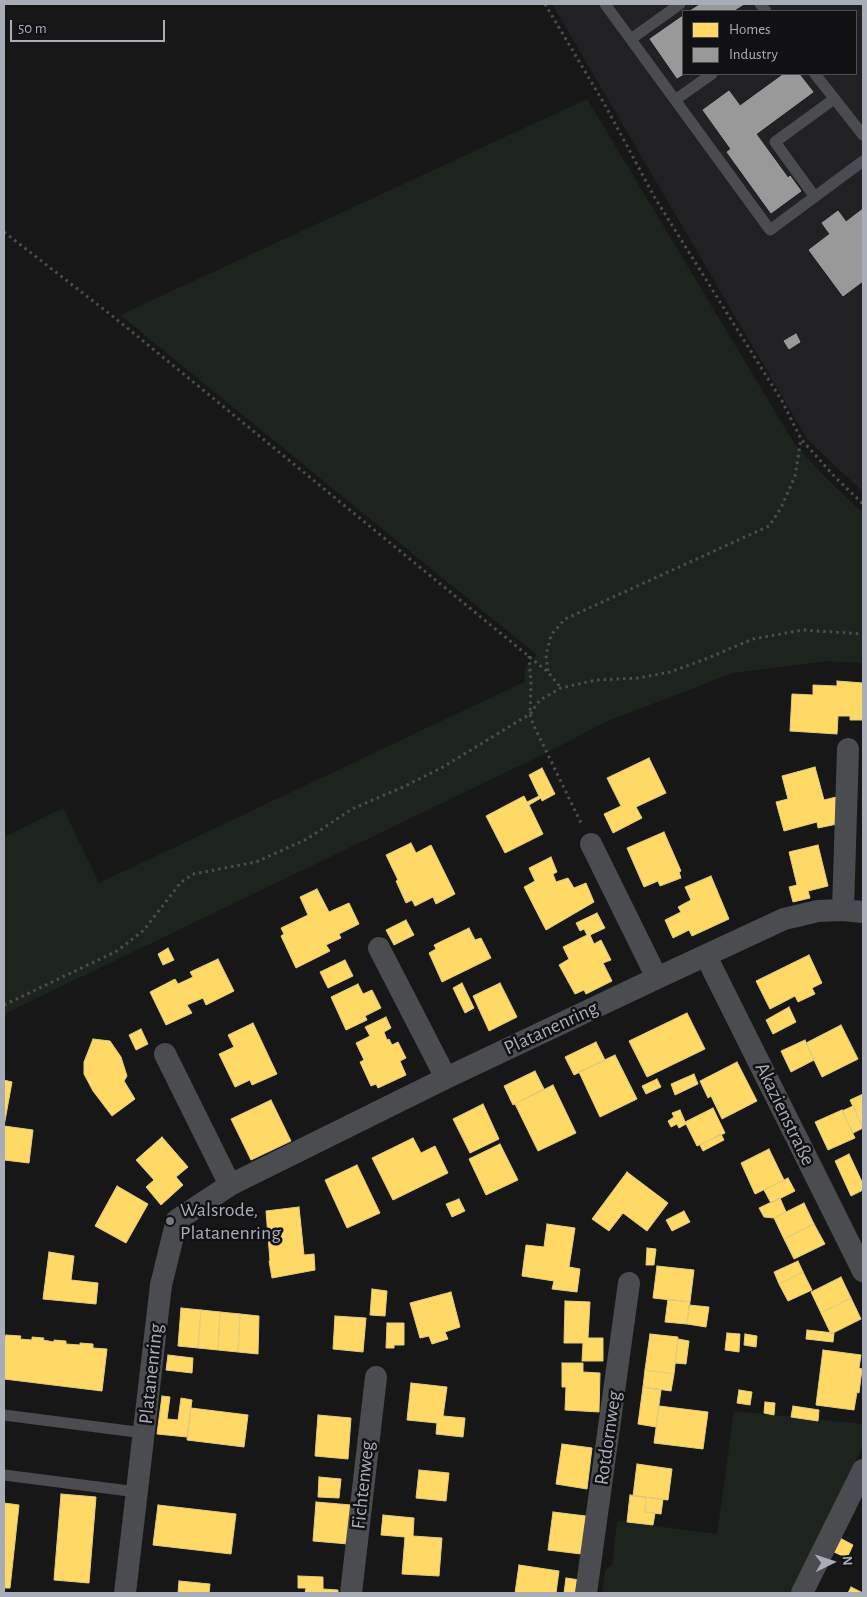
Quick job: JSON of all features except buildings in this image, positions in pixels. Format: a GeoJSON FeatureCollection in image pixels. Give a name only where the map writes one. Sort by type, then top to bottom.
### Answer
{"type":"FeatureCollection","features":[{"type":"Feature","properties":{"kind":"street","name":"Platanenring"},"geometry":{"type":"LineString","coordinates":[[126,1593],[160,1285],[177,1220],[230,1185],[446,1078],[784,919],[818,911],[853,911],[848,749]]}},
{"type":"Feature","properties":{"kind":"street"},"geometry":{"type":"LineString","coordinates":[[591,844],[656,978]]}},
{"type":"Feature","properties":{"kind":"street"},"geometry":{"type":"LineString","coordinates":[[379,948],[446,1078]]}},
{"type":"Feature","properties":{"kind":"street","name":"Akazienstraße"},"geometry":{"type":"LineString","coordinates":[[706,956],[863,1271]]}},
{"type":"Feature","properties":{"kind":"street"},"geometry":{"type":"LineString","coordinates":[[165,1054],[230,1185]]}},
{"type":"Feature","properties":{"kind":"street","name":"Rotdornweg"},"geometry":{"type":"LineString","coordinates":[[586,1593],[629,1283]]}},
{"type":"Feature","properties":{"kind":"street","name":"Fichtenweg"},"geometry":{"type":"LineString","coordinates":[[351,1593],[376,1377]]}},
{"type":"Feature","properties":{"kind":"street"},"geometry":{"type":"LineString","coordinates":[[802,1593],[863,1470]]}},
{"type":"Feature","properties":{"kind":"lane"},"geometry":{"type":"LineString","coordinates":[[605,4],[770,230],[863,161]]}},
{"type":"Feature","properties":{"kind":"lane"},"geometry":{"type":"LineString","coordinates":[[630,38],[680,4]]}},
{"type":"Feature","properties":{"kind":"lane"},"geometry":{"type":"LineString","coordinates":[[676,100],[711,75]]}},
{"type":"Feature","properties":{"kind":"lane"},"geometry":{"type":"LineString","coordinates":[[816,75],[863,135]]}},
{"type":"Feature","properties":{"kind":"lane"},"geometry":{"type":"LineString","coordinates":[[815,197],[775,142],[834,98]]}},
{"type":"Feature","properties":{"kind":"lane"},"geometry":{"type":"LineString","coordinates":[[4,1414],[144,1433]]}},
{"type":"Feature","properties":{"kind":"lane"},"geometry":{"type":"LineString","coordinates":[[4,1474],[137,1492]]}},
{"type":"Feature","properties":{"kind":"path"},"geometry":{"type":"LineString","coordinates":[[545,4],[605,105],[655,198],[782,401],[801,439],[834,476],[863,504]]}},
{"type":"Feature","properties":{"kind":"path"},"geometry":{"type":"LineString","coordinates":[[4,232],[115,318],[548,672],[561,688]]}},
{"type":"Feature","properties":{"kind":"path"},"geometry":{"type":"LineString","coordinates":[[548,672],[546,655],[551,635],[565,619],[769,526],[781,508],[795,476],[801,439]]}},
{"type":"Feature","properties":{"kind":"path"},"geometry":{"type":"LineString","coordinates":[[4,1005],[117,951],[144,930],[181,882],[194,874],[256,862],[307,839],[352,809],[443,767],[530,714],[540,700],[561,688],[596,680],[639,678],[670,672],[753,639],[802,630],[863,634]]}},
{"type":"Feature","properties":{"kind":"path"},"geometry":{"type":"LineString","coordinates":[[528,656],[531,683],[530,714],[533,724],[591,844]]}},
{"type":"Feature","properties":{"kind":"shaded area"},"geometry":{"type":"Polygon","coordinates":[[[552,4],[863,4],[863,492],[807,439],[552,4]]]}},
{"type":"Feature","properties":{"kind":"shaded area"},"geometry":{"type":"Polygon","coordinates":[[[587,99],[794,443],[822,474],[863,513],[863,663],[827,661],[733,673],[608,721],[542,755],[4,1014],[4,837],[63,808],[99,883],[524,682],[526,666],[537,655],[120,315],[587,99]]]}},
{"type":"Feature","properties":{"kind":"shaded area"},"geometry":{"type":"Polygon","coordinates":[[[734,1411],[863,1424],[863,1446],[790,1593],[602,1593],[605,1570],[612,1565],[617,1521],[717,1534],[734,1411]]]}},
{"type":"Feature","properties":{"kind":"place","name":"Walsrode, Platanenring"},"geometry":{"type":"Point","coordinates":[170,1221]}}]}
